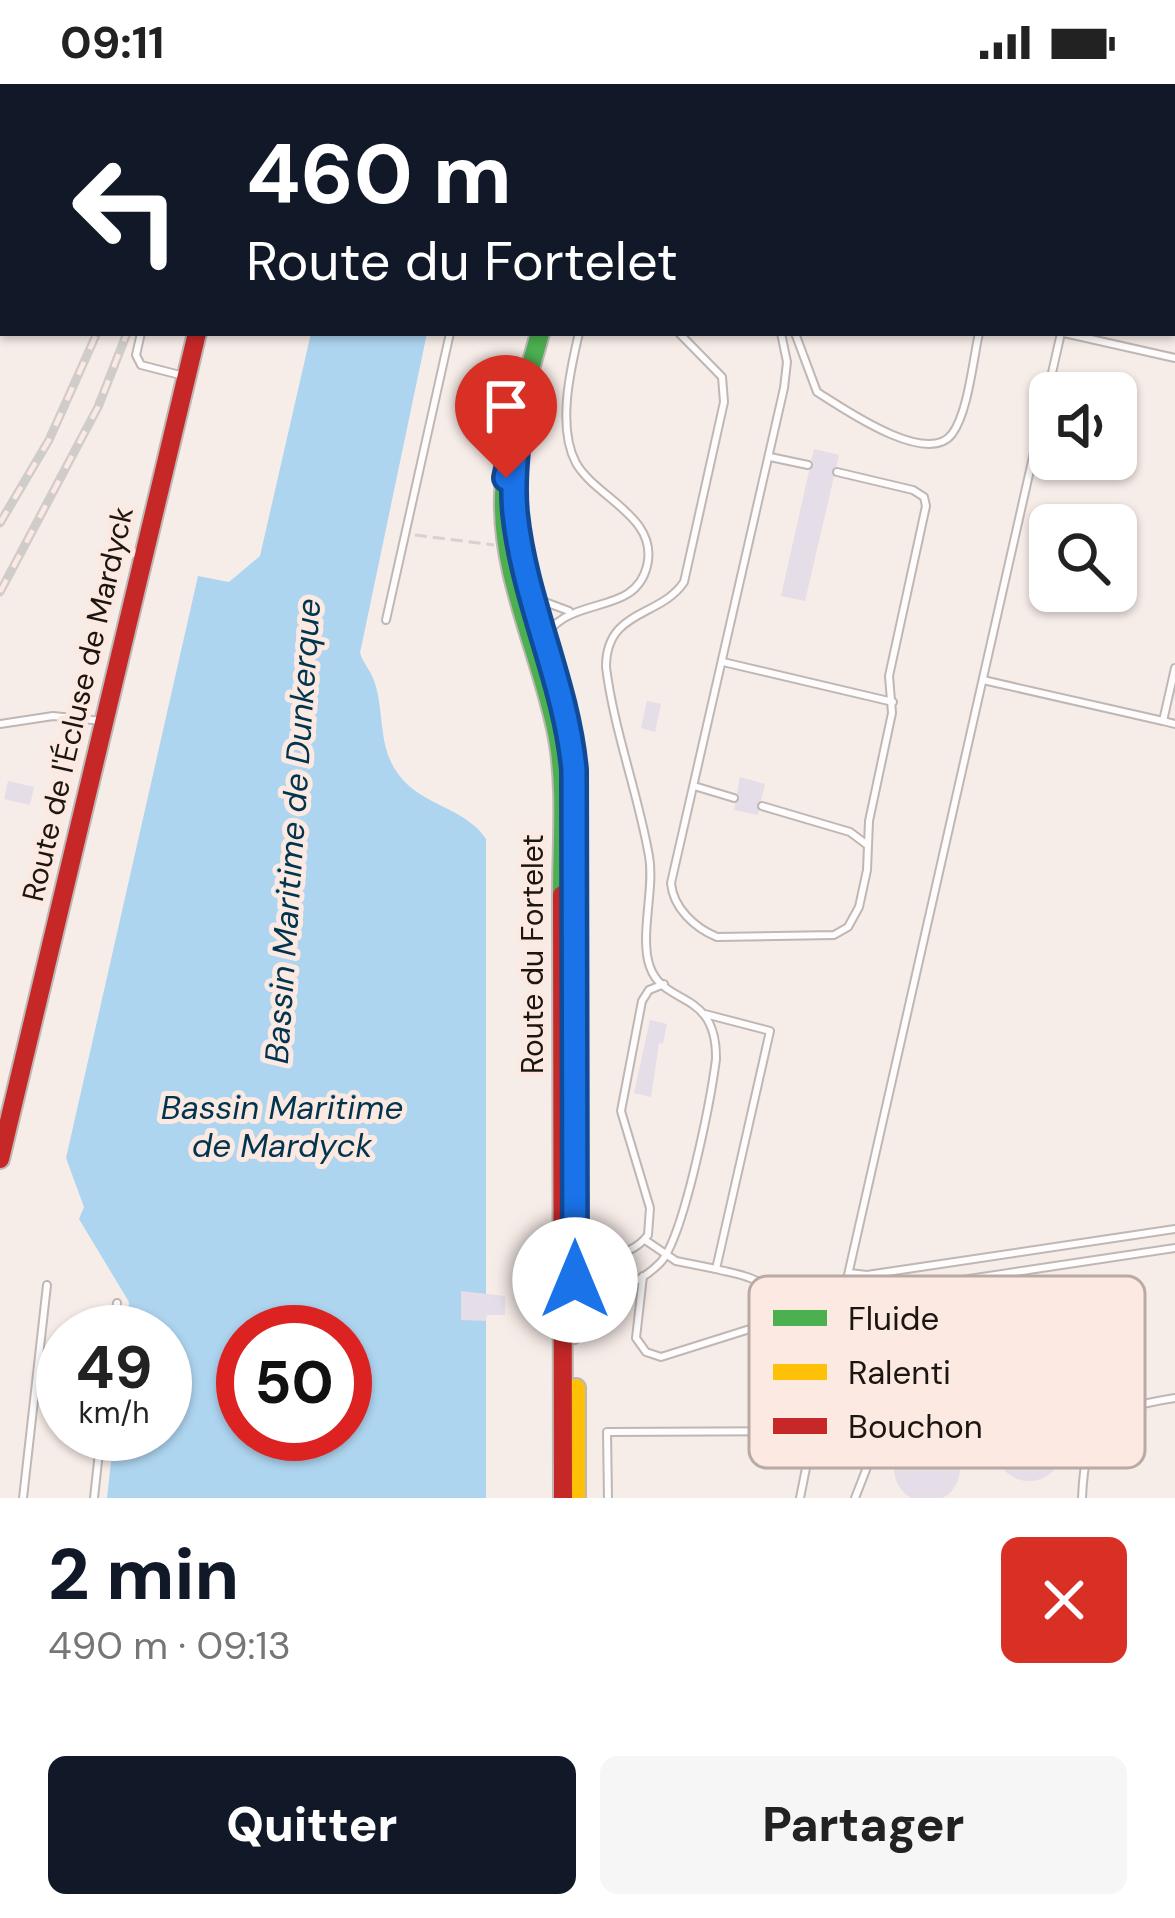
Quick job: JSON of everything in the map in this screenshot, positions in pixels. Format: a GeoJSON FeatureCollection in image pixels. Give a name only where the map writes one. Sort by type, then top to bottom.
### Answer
{"type":"FeatureCollection","features":[{"type":"Feature","properties":{"kind":"main road","name":"Route de l'Écluse de Mardyck"},"geometry":{"type":"LineString","coordinates":[[0,1159],[196,336]]}},
{"type":"Feature","properties":{"kind":"main road","name":"Route du Fortelet"},"geometry":{"type":"LineString","coordinates":[[538,336],[505,488],[508,544],[556,731],[562,780],[570,1269],[563,1498]]}},
{"type":"Feature","properties":{"kind":"main road","name":"Route du Fortelet"},"geometry":{"type":"LineString","coordinates":[[519,419],[514,511],[569,730],[574,770],[575,1222],[570,1269],[576,1498]]}},
{"type":"Feature","properties":{"kind":"lane"},"geometry":{"type":"LineString","coordinates":[[140,336],[136,355],[141,364],[187,377]]}},
{"type":"Feature","properties":{"kind":"lane"},"geometry":{"type":"LineString","coordinates":[[386,620],[449,336]]}},
{"type":"Feature","properties":{"kind":"lane"},"geometry":{"type":"LineString","coordinates":[[538,660],[544,637],[557,619],[628,594],[646,572],[649,553],[639,526],[585,474],[573,454],[568,395],[578,336]]}},
{"type":"Feature","properties":{"kind":"lane"},"geometry":{"type":"LineString","coordinates":[[575,1340],[591,1307],[615,1287],[643,1276],[666,1255],[678,1229],[715,1068],[716,1045],[705,1014],[664,985],[648,961],[650,860],[606,658],[622,625],[674,594],[686,576],[725,395],[722,377],[683,336]]}},
{"type":"Feature","properties":{"kind":"lane"},"geometry":{"type":"LineString","coordinates":[[782,336],[788,370],[671,889],[682,910],[711,935],[827,936],[844,931],[859,907],[870,814],[892,702],[889,676],[926,501],[913,490],[837,472]]}},
{"type":"Feature","properties":{"kind":"lane"},"geometry":{"type":"LineString","coordinates":[[796,336],[820,394],[905,440],[929,447],[946,440],[956,427],[978,336]]}},
{"type":"Feature","properties":{"kind":"lane"},"geometry":{"type":"LineString","coordinates":[[848,1276],[1061,336]]}},
{"type":"Feature","properties":{"kind":"lane"},"geometry":{"type":"LineString","coordinates":[[1076,336],[1175,358]]}},
{"type":"Feature","properties":{"kind":"lane"},"geometry":{"type":"LineString","coordinates":[[769,456],[808,465]]}},
{"type":"Feature","properties":{"kind":"lane"},"geometry":{"type":"LineString","coordinates":[[531,589],[545,602],[573,611]]}},
{"type":"Feature","properties":{"kind":"lane"},"geometry":{"type":"LineString","coordinates":[[723,662],[892,702]]}},
{"type":"Feature","properties":{"kind":"lane"},"geometry":{"type":"LineString","coordinates":[[1163,721],[1175,668]]}},
{"type":"Feature","properties":{"kind":"lane"},"geometry":{"type":"LineString","coordinates":[[983,680],[1175,724]]}},
{"type":"Feature","properties":{"kind":"lane"},"geometry":{"type":"LineString","coordinates":[[0,724],[52,716],[106,721]]}},
{"type":"Feature","properties":{"kind":"lane"},"geometry":{"type":"LineString","coordinates":[[694,786],[734,798]]}},
{"type":"Feature","properties":{"kind":"lane"},"geometry":{"type":"LineString","coordinates":[[762,806],[850,832],[868,847]]}},
{"type":"Feature","properties":{"kind":"lane"},"geometry":{"type":"LineString","coordinates":[[570,1269],[632,1251],[645,1240],[651,1225],[621,1105],[642,1001],[650,990],[664,985]]}},
{"type":"Feature","properties":{"kind":"lane"},"geometry":{"type":"LineString","coordinates":[[705,1014],[770,1031],[716,1269]]}},
{"type":"Feature","properties":{"kind":"lane"},"geometry":{"type":"LineString","coordinates":[[575,1222],[594,1247],[615,1255]]}},
{"type":"Feature","properties":{"kind":"lane"},"geometry":{"type":"LineString","coordinates":[[849,1273],[867,1275],[1175,1229]]}},
{"type":"Feature","properties":{"kind":"lane"},"geometry":{"type":"LineString","coordinates":[[645,1240],[666,1255],[749,1277]]}},
{"type":"Feature","properties":{"kind":"lane"},"geometry":{"type":"LineString","coordinates":[[989,1276],[1175,1248]]}},
{"type":"Feature","properties":{"kind":"lane"},"geometry":{"type":"LineString","coordinates":[[570,1269],[593,1286],[615,1287]]}},
{"type":"Feature","properties":{"kind":"lane"},"geometry":{"type":"LineString","coordinates":[[643,1276],[636,1338],[646,1352],[661,1357],[749,1329]]}},
{"type":"Feature","properties":{"kind":"lane"},"geometry":{"type":"LineString","coordinates":[[23,1498],[47,1286]]}},
{"type":"Feature","properties":{"kind":"lane"},"geometry":{"type":"LineString","coordinates":[[1145,1404],[1175,1398]]}},
{"type":"Feature","properties":{"kind":"lane"},"geometry":{"type":"LineString","coordinates":[[608,1498],[607,1432],[749,1429]]}},
{"type":"Feature","properties":{"kind":"lane"},"geometry":{"type":"LineString","coordinates":[[94,1498],[98,1461]]}},
{"type":"Feature","properties":{"kind":"lane"},"geometry":{"type":"LineString","coordinates":[[800,1498],[806,1468]]}},
{"type":"Feature","properties":{"kind":"lane"},"geometry":{"type":"LineString","coordinates":[[855,1498],[867,1468]]}},
{"type":"Feature","properties":{"kind":"lane"},"geometry":{"type":"LineString","coordinates":[[1082,1498],[1084,1468]]}},
{"type":"Feature","properties":{"kind":"path"},"geometry":{"type":"LineString","coordinates":[[406,530],[426,539],[508,544]]}},
{"type":"Feature","properties":{"kind":"water","name":"Bassin Maritime de Mardyck"},"geometry":{"type":"Polygon","coordinates":[[[310,336],[426,336],[360,653],[373,678],[386,747],[397,773],[417,792],[470,822],[486,839],[486,1498],[107,1498],[111,1461],[192,1461],[192,1305],[129,1305],[79,1219],[84,1207],[66,1158],[198,576],[229,582],[260,556],[310,336]]]}},
{"type":"Feature","properties":{"kind":"building"},"geometry":{"type":"Polygon","coordinates":[[[814,449],[839,455],[805,601],[781,596],[814,449]]]}},
{"type":"Feature","properties":{"kind":"building"},"geometry":{"type":"Polygon","coordinates":[[[647,701],[661,704],[655,732],[641,728],[647,701]]]}},
{"type":"Feature","properties":{"kind":"building"},"geometry":{"type":"Polygon","coordinates":[[[740,777],[765,784],[758,815],[734,810],[740,777]]]}},
{"type":"Feature","properties":{"kind":"building"},"geometry":{"type":"Polygon","coordinates":[[[8,781],[34,787],[30,805],[4,799],[8,781]]]}},
{"type":"Feature","properties":{"kind":"building"},"geometry":{"type":"Polygon","coordinates":[[[650,1020],[667,1024],[663,1044],[659,1043],[651,1097],[634,1093],[650,1020]]]}},
{"type":"Feature","properties":{"kind":"building"},"geometry":{"type":"Polygon","coordinates":[[[461,1291],[505,1296],[505,1315],[487,1315],[486,1321],[461,1320],[461,1291]]]}},
{"type":"Feature","properties":{"kind":"building"},"geometry":{"type":"Polygon","coordinates":[[[894,1468],[960,1468],[957,1482],[941,1498],[913,1498],[897,1482],[894,1469],[894,1468]]]}},
{"type":"Feature","properties":{"kind":"building"},"geometry":{"type":"Polygon","coordinates":[[[1003,1468],[1055,1468],[1029,1481],[1003,1468]]]}},
{"type":"Feature","properties":{"kind":"railway"},"geometry":{"type":"LineString","coordinates":[[0,523],[49,440],[96,336]]}},
{"type":"Feature","properties":{"kind":"railway"},"geometry":{"type":"LineString","coordinates":[[0,592],[98,407],[126,336]]}},
{"type":"Feature","properties":{"kind":"traffic: fast"},"geometry":{"type":"LineString","coordinates":[[539,336],[508,454],[505,526],[516,587],[561,757],[562,895]]}},
{"type":"Feature","properties":{"kind":"traffic: slow"},"geometry":{"type":"LineString","coordinates":[[576,1388],[576,1498]]}},
{"type":"Feature","properties":{"kind":"traffic: jam"},"geometry":{"type":"LineString","coordinates":[[0,1159],[196,336]]}},
{"type":"Feature","properties":{"kind":"traffic: jam"},"geometry":{"type":"LineString","coordinates":[[557,682],[575,779]]}},
{"type":"Feature","properties":{"kind":"traffic: jam"},"geometry":{"type":"LineString","coordinates":[[562,895],[563,1498]]}},
{"type":"Feature","properties":{"kind":"route"},"geometry":{"type":"LineString","coordinates":[[506,478],[519,419],[514,511],[567,720],[574,770],[575,1280]]}},
{"type":"Feature","properties":{"kind":"water label","name":"Bassin Maritime de Dunkerque"},"geometry":{"type":"Point","coordinates":[292,831]}}]}
